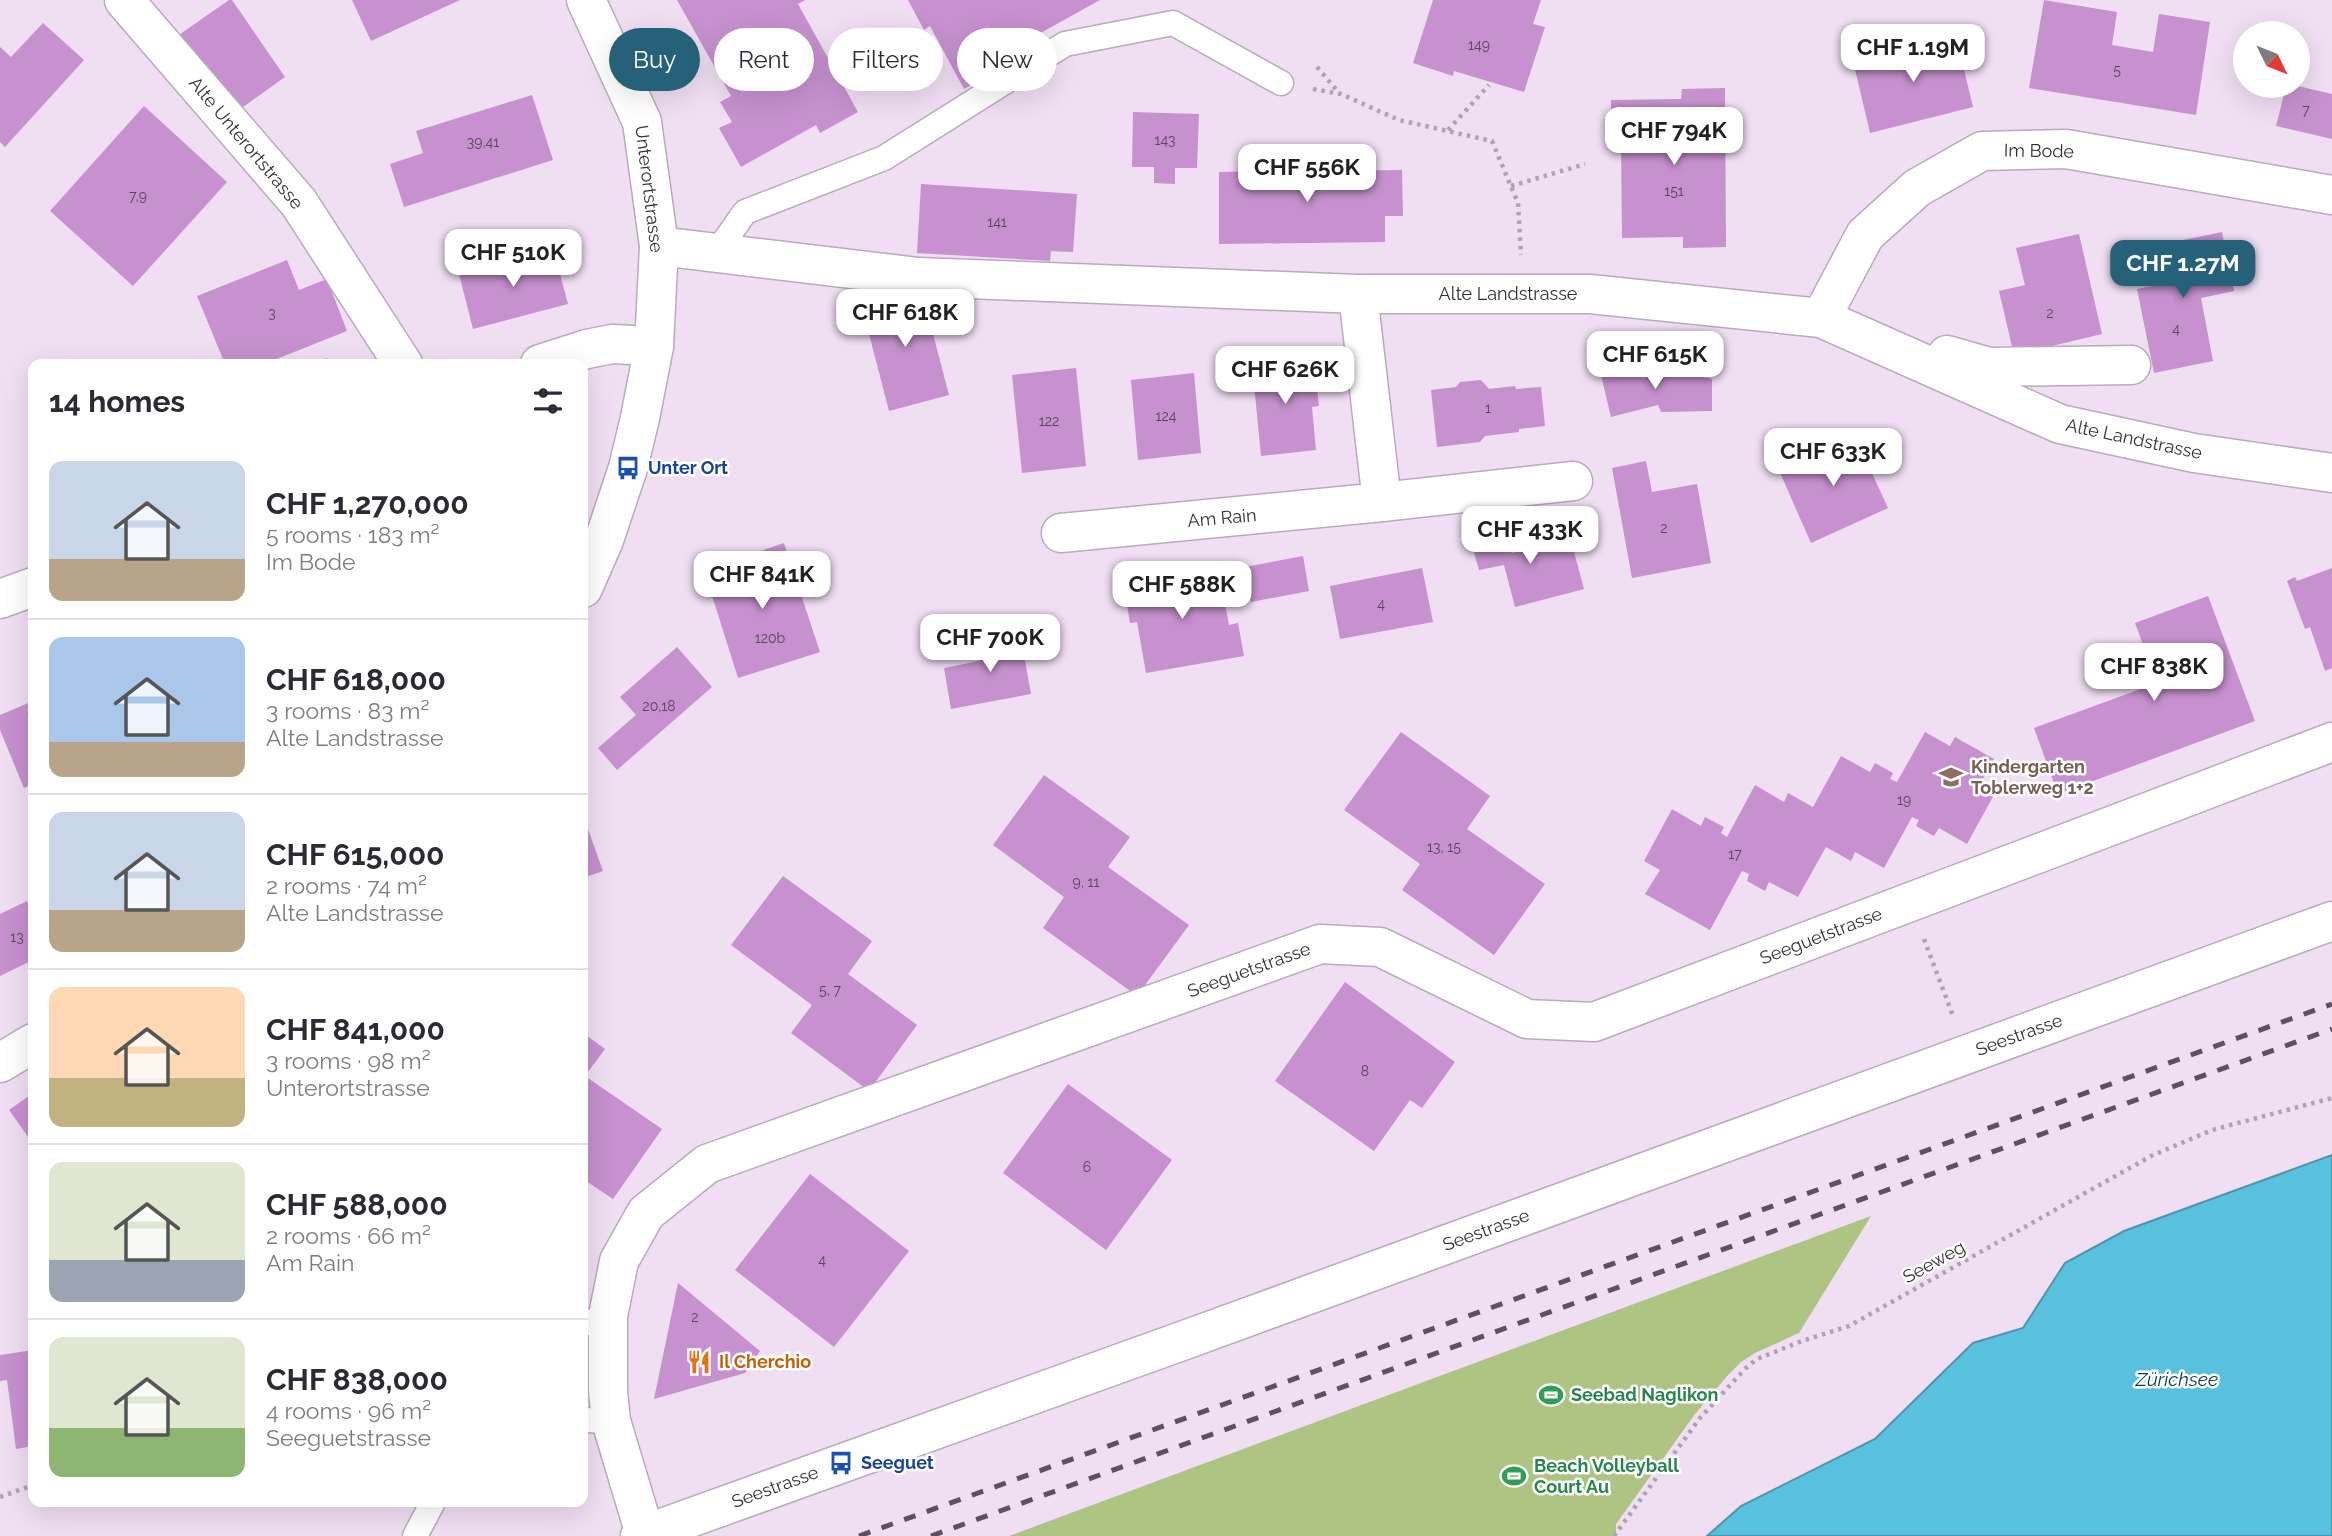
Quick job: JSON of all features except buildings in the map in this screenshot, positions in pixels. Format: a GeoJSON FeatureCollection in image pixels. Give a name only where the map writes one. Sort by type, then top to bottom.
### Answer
{"type":"FeatureCollection","features":[{"type":"Feature","properties":{"kind":"street","name":"Alte Unterortstrasse"},"geometry":{"type":"LineString","coordinates":[[124,0],[299,203],[400,359]]}},
{"type":"Feature","properties":{"kind":"street","name":"Unterortstrasse"},"geometry":{"type":"LineString","coordinates":[[586,0],[642,122],[659,246],[654,346],[628,468],[604,540],[588,577]]}},
{"type":"Feature","properties":{"kind":"street","name":"Im Bode"},"geometry":{"type":"LineString","coordinates":[[1821,318],[1865,235],[1917,188],[1982,151],[2066,149],[2332,195]]}},
{"type":"Feature","properties":{"kind":"street","name":"Alte Landstrasse"},"geometry":{"type":"LineString","coordinates":[[659,246],[918,277],[1359,294],[1590,294],[1821,318],[2060,424],[2194,453],[2332,472]]}},
{"type":"Feature","properties":{"kind":"street"},"geometry":{"type":"LineString","coordinates":[[1359,294],[1382,502]]}},
{"type":"Feature","properties":{"kind":"street"},"geometry":{"type":"LineString","coordinates":[[1821,318],[1989,367],[2131,365]]}},
{"type":"Feature","properties":{"kind":"street"},"geometry":{"type":"LineString","coordinates":[[556,359],[612,344],[654,346]]}},
{"type":"Feature","properties":{"kind":"street","name":"Am Rain"},"geometry":{"type":"LineString","coordinates":[[1061,533],[1573,481]]}},
{"type":"Feature","properties":{"kind":"street"},"geometry":{"type":"LineString","coordinates":[[0,599],[28,589]]}},
{"type":"Feature","properties":{"kind":"street","name":"Seeguetstrasse"},"geometry":{"type":"LineString","coordinates":[[642,1535],[597,1421],[607,1391],[596,1320],[619,1261],[646,1213],[707,1164],[1320,944],[1380,947],[1527,1019],[1594,1022],[2332,742]]}},
{"type":"Feature","properties":{"kind":"street","name":"Seestrasse"},"geometry":{"type":"LineString","coordinates":[[642,1535],[1219,1328],[2332,921]]}},
{"type":"Feature","properties":{"kind":"street"},"geometry":{"type":"LineString","coordinates":[[0,1063],[28,1046]]}},
{"type":"Feature","properties":{"kind":"lane"},"geometry":{"type":"LineString","coordinates":[[716,253],[745,212],[884,158],[1065,44],[1172,23],[1281,83]]}},
{"type":"Feature","properties":{"kind":"lane"},"geometry":{"type":"LineString","coordinates":[[415,1536],[430,1507]]}},
{"type":"Feature","properties":{"kind":"path"},"geometry":{"type":"LineString","coordinates":[[1317,67],[1341,94]]}},
{"type":"Feature","properties":{"kind":"path"},"geometry":{"type":"LineString","coordinates":[[1281,83],[1341,94],[1399,120],[1492,141],[1518,203],[1524,294]]}},
{"type":"Feature","properties":{"kind":"path"},"geometry":{"type":"LineString","coordinates":[[1447,131],[1489,85]]}},
{"type":"Feature","properties":{"kind":"path"},"geometry":{"type":"LineString","coordinates":[[1511,186],[1585,164]]}},
{"type":"Feature","properties":{"kind":"path"},"geometry":{"type":"LineString","coordinates":[[1929,950],[1954,1020]]}},
{"type":"Feature","properties":{"kind":"path","name":"Seeweg"},"geometry":{"type":"LineString","coordinates":[[1614,1536],[1700,1418],[1746,1367],[1757,1359],[1849,1326],[2151,1156],[2212,1130],[2332,1098]]}},
{"type":"Feature","properties":{"kind":"path"},"geometry":{"type":"LineString","coordinates":[[0,1497],[28,1487]]}},
{"type":"Feature","properties":{"kind":"green space","name":"Seebad Naglikon"},"geometry":{"type":"Polygon","coordinates":[[[1871,1216],[1799,1333],[1755,1353],[1728,1375],[1695,1414],[1616,1524],[1616,1536],[1009,1536],[1871,1216]]]}},
{"type":"Feature","properties":{"kind":"water","name":"Zürichsee"},"geometry":{"type":"Polygon","coordinates":[[[2332,1155],[2332,1536],[1707,1536],[1741,1506],[1875,1439],[1973,1343],[2023,1328],[2065,1263],[2124,1231],[2332,1155]]]}},
{"type":"Feature","properties":{"kind":"railway"},"geometry":{"type":"LineString","coordinates":[[859,1536],[2332,1004]]}},
{"type":"Feature","properties":{"kind":"railway"},"geometry":{"type":"LineString","coordinates":[[931,1536],[2332,1029]]}},
{"type":"Feature","properties":{"kind":"place","name":"Unter Ort"},"geometry":{"type":"Point","coordinates":[628,468]}},
{"type":"Feature","properties":{"kind":"place","name":"Kindergarten Toblerweg 1+2"},"geometry":{"type":"Point","coordinates":[1951,777]}},
{"type":"Feature","properties":{"kind":"place","name":"Il Cherchio"},"geometry":{"type":"Point","coordinates":[699,1362]}},
{"type":"Feature","properties":{"kind":"place","name":"Seebad Naglikon"},"geometry":{"type":"Point","coordinates":[1551,1395]}},
{"type":"Feature","properties":{"kind":"place","name":"Seeguet"},"geometry":{"type":"Point","coordinates":[841,1463]}},
{"type":"Feature","properties":{"kind":"place","name":"Beach Volleyball Court Au"},"geometry":{"type":"Point","coordinates":[1514,1476]}}]}
